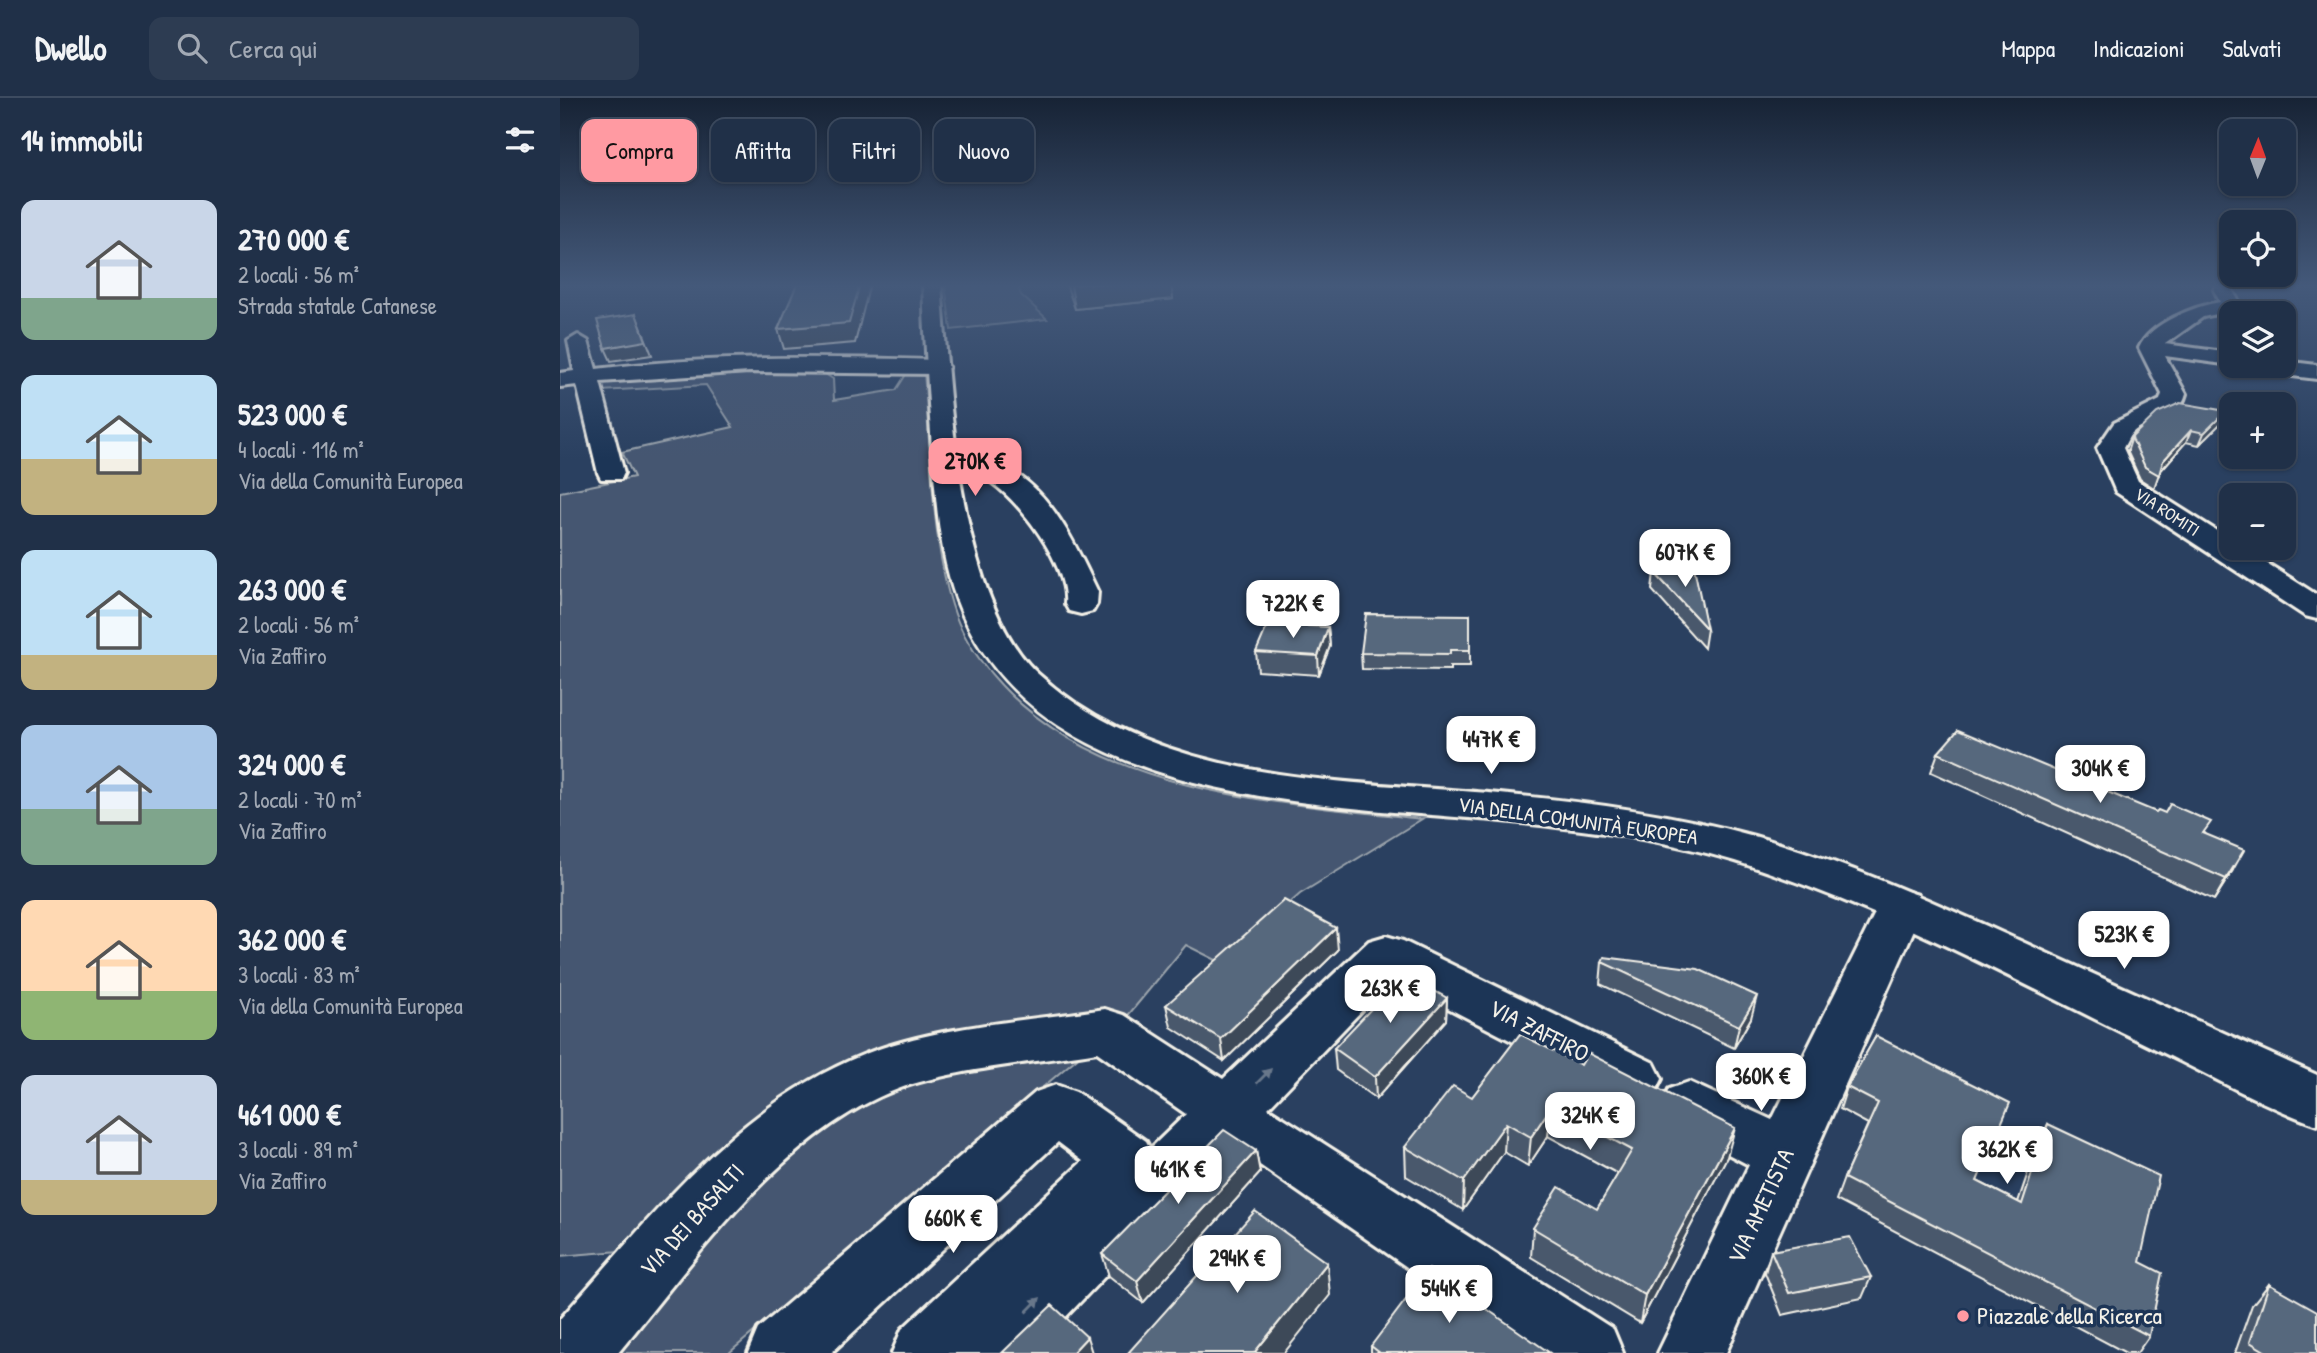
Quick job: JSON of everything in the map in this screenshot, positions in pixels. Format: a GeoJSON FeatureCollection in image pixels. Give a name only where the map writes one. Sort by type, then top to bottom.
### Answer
{"type":"FeatureCollection","features":[{"type":"Feature","properties":{"kind":"street"},"geometry":{"type":"LineString","coordinates":[[578,343],[611,473]]}},
{"type":"Feature","properties":{"kind":"street","name":"VIA DELLA COMUNITÀ EUROPEA"},"geometry":{"type":"LineString","coordinates":[[936,343],[954,531],[972,601],[984,628],[1025,681],[1093,729],[1133,749],[1184,766],[1319,791],[1649,826],[1779,858],[1901,907],[2317,1101]]}},
{"type":"Feature","properties":{"kind":"street"},"geometry":{"type":"LineString","coordinates":[[2153,343],[2150,348],[2219,357]]}},
{"type":"Feature","properties":{"kind":"street","name":"VIA ROMITI"},"geometry":{"type":"LineString","coordinates":[[2150,348],[2174,394],[2173,401],[2168,408],[2123,429],[2110,448],[2126,486],[2317,609]]}},
{"type":"Feature","properties":{"kind":"street"},"geometry":{"type":"LineString","coordinates":[[560,380],[756,364],[938,367]]}},
{"type":"Feature","properties":{"kind":"street"},"geometry":{"type":"LineString","coordinates":[[2296,369],[2317,372]]}},
{"type":"Feature","properties":{"kind":"street"},"geometry":{"type":"LineString","coordinates":[[947,465],[991,470],[1026,499],[1050,524],[1082,592],[1081,604]]}},
{"type":"Feature","properties":{"kind":"street","name":"VIA AMETISTA"},"geometry":{"type":"LineString","coordinates":[[1692,1353],[1901,907]]}},
{"type":"Feature","properties":{"kind":"street","name":"VIA ZAFFIRO"},"geometry":{"type":"LineString","coordinates":[[984,1353],[1386,954],[1785,1154]]}},
{"type":"Feature","properties":{"kind":"street","name":"VIA DEI BASALTI"},"geometry":{"type":"LineString","coordinates":[[575,1353],[728,1175],[809,1110],[883,1071],[936,1057],[1105,1030],[1228,1111]]}},
{"type":"Feature","properties":{"kind":"street"},"geometry":{"type":"LineString","coordinates":[[782,1353],[1056,1109],[1125,1159],[926,1353]]}},
{"type":"Feature","properties":{"kind":"street"},"geometry":{"type":"LineString","coordinates":[[1228,1111],[1589,1353]]}},
{"type":"Feature","properties":{"kind":"shaded area"},"geometry":{"type":"Polygon","coordinates":[[[817,369],[833,379],[834,400],[896,390],[907,373],[924,374],[936,521],[945,579],[955,615],[981,662],[1036,717],[1084,747],[1137,770],[1192,786],[1250,798],[1422,819],[1300,894],[1222,963],[1186,945],[1125,1019],[901,1054],[620,1251],[560,1256],[560,492],[634,477],[622,452],[733,427],[706,385],[601,391],[597,381],[608,377],[817,369]]]}},
{"type":"Feature","properties":{"kind":"shaded area"},"geometry":{"type":"Polygon","coordinates":[[[1082,1054],[729,1353],[618,1353],[741,1194],[801,1133],[908,1074],[1082,1054]]]}},
{"type":"Feature","properties":{"kind":"building"},"geometry":{"type":"Polygon","coordinates":[[[603,343],[637,343],[605,348],[603,343]]]}},
{"type":"Feature","properties":{"kind":"building"},"geometry":{"type":"Polygon","coordinates":[[[2180,403],[2219,410],[2219,418],[2204,433],[2191,430],[2163,461],[2159,475],[2145,467],[2132,437],[2157,413],[2180,403]]]}},
{"type":"Feature","properties":{"kind":"building"},"geometry":{"type":"Polygon","coordinates":[[[1694,567],[1707,629],[1654,572],[1694,567]]]}},
{"type":"Feature","properties":{"kind":"building"},"geometry":{"type":"Polygon","coordinates":[[[1366,614],[1470,615],[1470,650],[1450,650],[1450,654],[1361,653],[1366,614]]]}},
{"type":"Feature","properties":{"kind":"building"},"geometry":{"type":"Polygon","coordinates":[[[1268,624],[1328,627],[1318,656],[1256,652],[1268,624]]]}},
{"type":"Feature","properties":{"kind":"building"},"geometry":{"type":"Polygon","coordinates":[[[1958,730],[2156,812],[2158,810],[2165,813],[2170,804],[2211,822],[2203,833],[2244,850],[2226,879],[1938,753],[1958,730]]]}},
{"type":"Feature","properties":{"kind":"building"},"geometry":{"type":"Polygon","coordinates":[[[1284,900],[1336,928],[1221,1039],[1166,1005],[1284,900]]]}},
{"type":"Feature","properties":{"kind":"building"},"geometry":{"type":"Polygon","coordinates":[[[1604,957],[1698,969],[1757,996],[1739,1026],[1602,962],[1604,957]]]}},
{"type":"Feature","properties":{"kind":"building"},"geometry":{"type":"Polygon","coordinates":[[[1404,974],[1447,998],[1375,1077],[1334,1048],[1404,974]]]}},
{"type":"Feature","properties":{"kind":"building"},"geometry":{"type":"Polygon","coordinates":[[[1520,1034],[1581,1065],[1588,1053],[1735,1128],[1645,1295],[1533,1228],[1559,1187],[1597,1209],[1632,1150],[1551,1107],[1531,1137],[1506,1123],[1464,1181],[1405,1147],[1453,1086],[1472,1097],[1520,1034]]]}},
{"type":"Feature","properties":{"kind":"building"},"geometry":{"type":"Polygon","coordinates":[[[1876,1036],[2010,1103],[1977,1181],[2022,1204],[2048,1124],[2159,1176],[2140,1262],[2162,1273],[2149,1336],[1844,1178],[1878,1103],[1847,1087],[1876,1036]]]}},
{"type":"Feature","properties":{"kind":"building"},"geometry":{"type":"Polygon","coordinates":[[[1224,1130],[1256,1151],[1137,1281],[1102,1254],[1224,1130]]]}},
{"type":"Feature","properties":{"kind":"building"},"geometry":{"type":"Polygon","coordinates":[[[1255,1211],[1327,1263],[1254,1353],[1128,1353],[1255,1211]]]}},
{"type":"Feature","properties":{"kind":"building"},"geometry":{"type":"Polygon","coordinates":[[[1850,1237],[1871,1277],[1789,1293],[1771,1251],[1850,1237]]]}},
{"type":"Feature","properties":{"kind":"building"},"geometry":{"type":"Polygon","coordinates":[[[1429,1269],[1550,1353],[1380,1353],[1371,1346],[1429,1269]]]}},
{"type":"Feature","properties":{"kind":"building"},"geometry":{"type":"Polygon","coordinates":[[[2269,1284],[2317,1311],[2317,1353],[2268,1353],[2250,1342],[2269,1284]]]}},
{"type":"Feature","properties":{"kind":"building"},"geometry":{"type":"Polygon","coordinates":[[[1052,1305],[1087,1337],[1072,1353],[1002,1353],[1052,1305]]]}},
{"type":"Feature","properties":{"kind":"place","name":"Piazzale della Ricerca"},"geometry":{"type":"Point","coordinates":[1963,1316]}}]}
